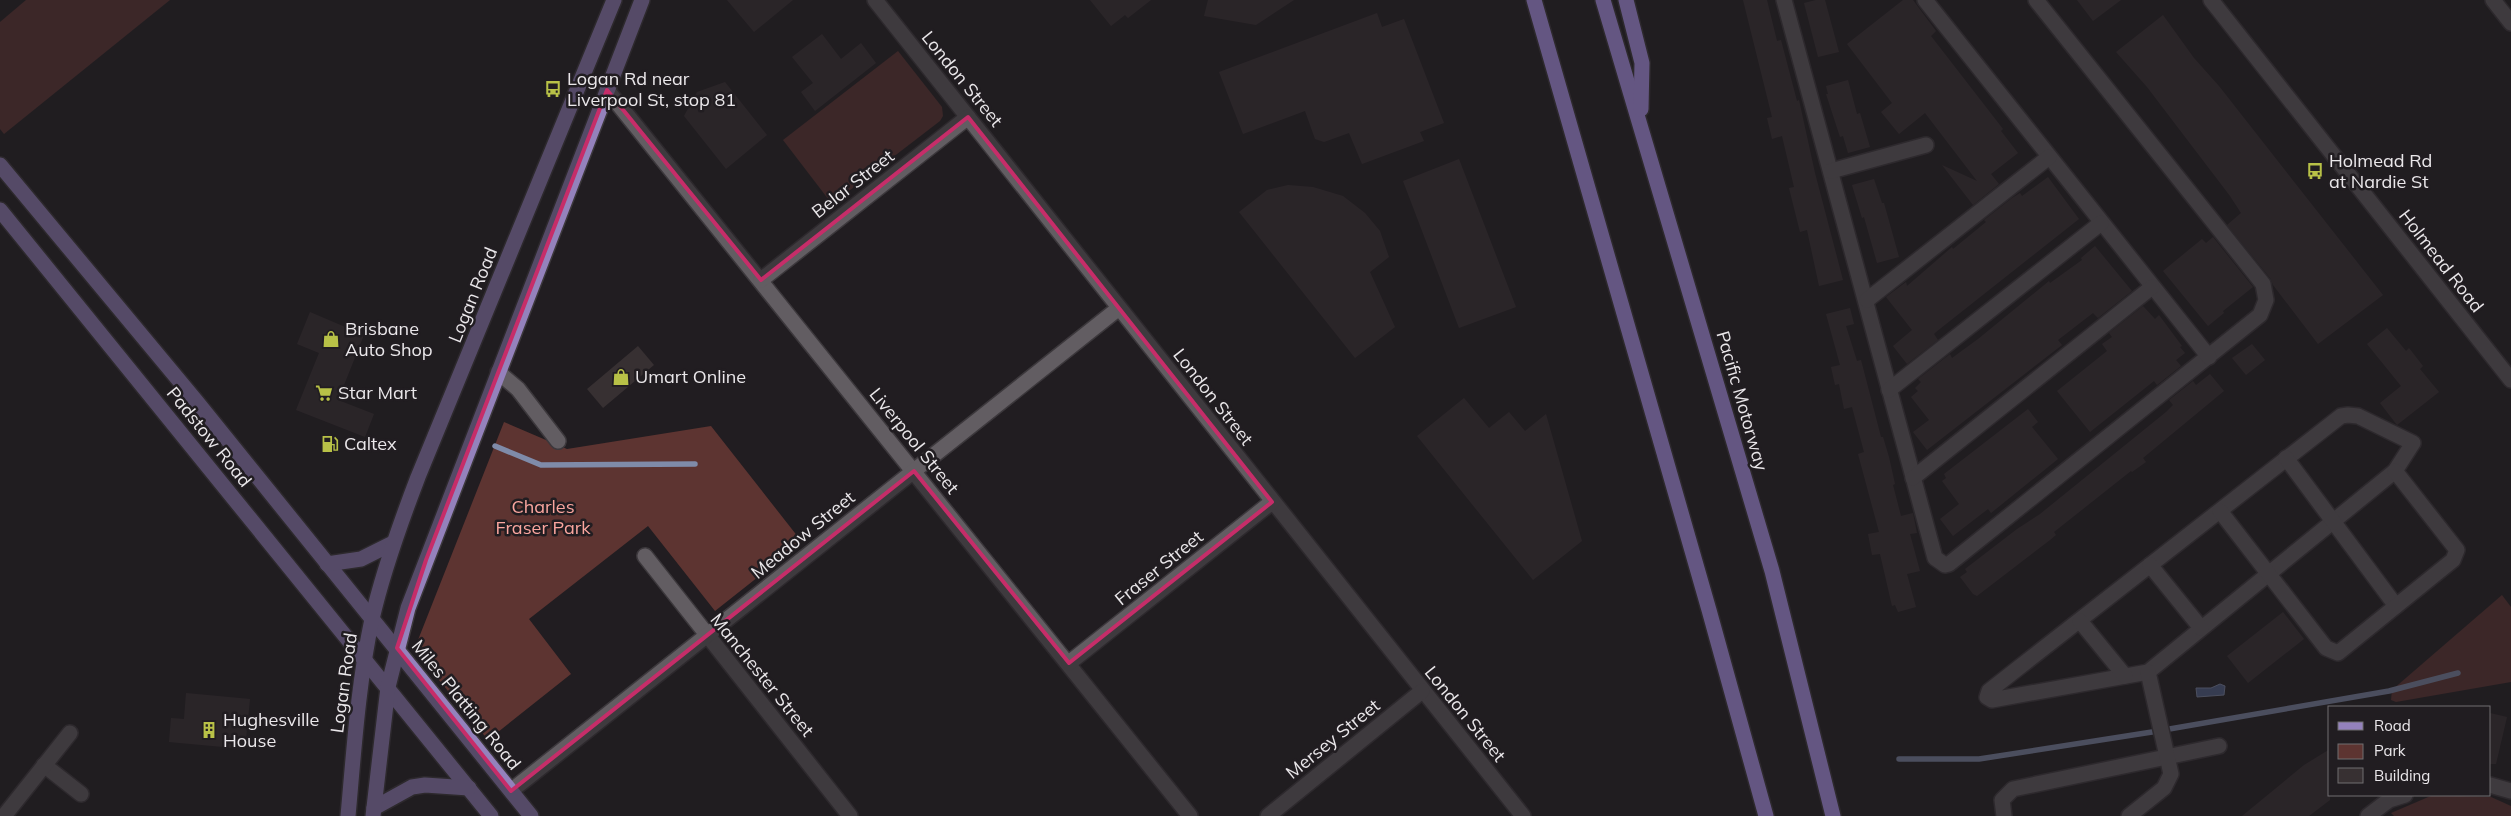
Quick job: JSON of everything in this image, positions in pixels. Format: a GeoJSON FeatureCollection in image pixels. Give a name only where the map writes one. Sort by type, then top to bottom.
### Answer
{"type":"FeatureCollection","features":[{"type":"Feature","properties":{"kind":"highway"},"geometry":{"type":"LineString","coordinates":[[1534,0],[1709,610],[1766,816]]}},
{"type":"Feature","properties":{"kind":"highway","name":"Pacific Motorway"},"geometry":{"type":"LineString","coordinates":[[1603,0],[1772,571],[1833,816]]}},
{"type":"Feature","properties":{"kind":"highway"},"geometry":{"type":"LineString","coordinates":[[1626,0],[1642,63],[1640,123]]}},
{"type":"Feature","properties":{"kind":"main road","name":"Logan Road"},"geometry":{"type":"LineString","coordinates":[[348,816],[365,659],[372,618],[393,543],[614,0]]}},
{"type":"Feature","properties":{"kind":"main road"},"geometry":{"type":"LineString","coordinates":[[374,812],[388,688],[408,608],[642,0]]}},
{"type":"Feature","properties":{"kind":"main road","name":"Padstow Road"},"geometry":{"type":"LineString","coordinates":[[0,165],[197,402],[372,618]]}},
{"type":"Feature","properties":{"kind":"main road","name":"Padstow Road"},"geometry":{"type":"LineString","coordinates":[[0,210],[388,688]]}},
{"type":"Feature","properties":{"kind":"main road"},"geometry":{"type":"LineString","coordinates":[[327,564],[361,559],[393,543]]}},
{"type":"Feature","properties":{"kind":"main road","name":"Miles Platting Road"},"geometry":{"type":"LineString","coordinates":[[372,618],[531,816]]}},
{"type":"Feature","properties":{"kind":"main road"},"geometry":{"type":"LineString","coordinates":[[388,688],[491,816]]}},
{"type":"Feature","properties":{"kind":"main road"},"geometry":{"type":"LineString","coordinates":[[374,812],[412,787],[425,785],[469,788]]}},
{"type":"Feature","properties":{"kind":"street","name":"London Street"},"geometry":{"type":"LineString","coordinates":[[875,0],[1523,816]]}},
{"type":"Feature","properties":{"kind":"street"},"geometry":{"type":"LineString","coordinates":[[1784,0],[1867,300],[1889,390],[1935,558],[1940,563],[1950,564],[2260,315],[2266,300],[2263,284],[2036,0]]}},
{"type":"Feature","properties":{"kind":"street"},"geometry":{"type":"LineString","coordinates":[[1925,0],[2209,357]]}},
{"type":"Feature","properties":{"kind":"street","name":"Holmead Road"},"geometry":{"type":"LineString","coordinates":[[2211,0],[2511,380]]}},
{"type":"Feature","properties":{"kind":"street"},"geometry":{"type":"LineString","coordinates":[[2493,0],[2511,23]]}},
{"type":"Feature","properties":{"kind":"street","name":"Liverpool Street"},"geometry":{"type":"LineString","coordinates":[[606,90],[762,280],[1190,816]]}},
{"type":"Feature","properties":{"kind":"street","name":"Belar Street"},"geometry":{"type":"LineString","coordinates":[[762,280],[968,116]]}},
{"type":"Feature","properties":{"kind":"street"},"geometry":{"type":"LineString","coordinates":[[1831,171],[1926,145]]}},
{"type":"Feature","properties":{"kind":"street"},"geometry":{"type":"LineString","coordinates":[[1867,300],[2048,157]]}},
{"type":"Feature","properties":{"kind":"street"},"geometry":{"type":"LineString","coordinates":[[1889,390],[2101,223]]}},
{"type":"Feature","properties":{"kind":"street"},"geometry":{"type":"LineString","coordinates":[[1913,478],[2152,287]]}},
{"type":"Feature","properties":{"kind":"street","name":"Meadow Street"},"geometry":{"type":"LineString","coordinates":[[511,791],[1119,308]]}},
{"type":"Feature","properties":{"kind":"street"},"geometry":{"type":"LineString","coordinates":[[498,372],[518,389],[558,441]]}},
{"type":"Feature","properties":{"kind":"street"},"geometry":{"type":"LineString","coordinates":[[2341,416],[2358,416],[2412,443],[2395,471],[2148,672],[1992,700],[1987,697],[1989,690],[2286,458],[2341,416]]}},
{"type":"Feature","properties":{"kind":"street"},"geometry":{"type":"LineString","coordinates":[[2286,458],[2396,606]]}},
{"type":"Feature","properties":{"kind":"street"},"geometry":{"type":"LineString","coordinates":[[2220,511],[2326,648],[2338,653],[2453,560],[2457,550],[2395,471]]}},
{"type":"Feature","properties":{"kind":"street","name":"Fraser Street"},"geometry":{"type":"LineString","coordinates":[[1069,664],[1272,502]]}},
{"type":"Feature","properties":{"kind":"street","name":"Manchester Street"},"geometry":{"type":"LineString","coordinates":[[645,556],[706,636],[850,816]]}},
{"type":"Feature","properties":{"kind":"street"},"geometry":{"type":"LineString","coordinates":[[2150,566],[2201,628]]}},
{"type":"Feature","properties":{"kind":"street"},"geometry":{"type":"LineString","coordinates":[[2080,620],[2125,676]]}},
{"type":"Feature","properties":{"kind":"street"},"geometry":{"type":"LineString","coordinates":[[2129,816],[2164,788],[2170,774],[2148,672]]}},
{"type":"Feature","properties":{"kind":"street","name":"Mersey Street"},"geometry":{"type":"LineString","coordinates":[[1268,816],[1422,690]]}},
{"type":"Feature","properties":{"kind":"street"},"geometry":{"type":"LineString","coordinates":[[4,816],[70,733]]}},
{"type":"Feature","properties":{"kind":"street"},"geometry":{"type":"LineString","coordinates":[[2004,816],[2002,800],[2013,789],[2219,746]]}},
{"type":"Feature","properties":{"kind":"street"},"geometry":{"type":"LineString","coordinates":[[44,765],[81,794]]}},
{"type":"Feature","properties":{"kind":"street"},"geometry":{"type":"LineString","coordinates":[[2491,784],[2511,791]]}},
{"type":"Feature","properties":{"kind":"street"},"geometry":{"type":"LineString","coordinates":[[2368,816],[2389,800],[2402,796]]}},
{"type":"Feature","properties":{"kind":"highlighted area"},"geometry":{"type":"Polygon","coordinates":[[[607,90],[761,280],[968,117],[1272,502],[1069,663],[914,471],[511,791],[397,648],[426,560],[607,90]]]}},
{"type":"Feature","properties":{"kind":"green space"},"geometry":{"type":"Polygon","coordinates":[[[26,0],[170,0],[4,134],[0,129],[0,22],[26,0]]]}},
{"type":"Feature","properties":{"kind":"green space"},"geometry":{"type":"Polygon","coordinates":[[[898,51],[942,107],[943,116],[940,121],[832,204],[783,140],[898,51]]]}},
{"type":"Feature","properties":{"kind":"green space","name":"Charles Fraser Park"},"geometry":{"type":"Polygon","coordinates":[[[504,422],[567,449],[711,426],[802,542],[715,611],[648,526],[529,619],[571,674],[488,740],[421,658],[418,640],[504,422]]]}},
{"type":"Feature","properties":{"kind":"green space"},"geometry":{"type":"Polygon","coordinates":[[[2502,595],[2511,607],[2511,682],[2396,702],[2391,700],[2392,690],[2502,595]]]}},
{"type":"Feature","properties":{"kind":"green space"},"geometry":{"type":"Polygon","coordinates":[[[2431,796],[2491,797],[2511,806],[2511,816],[2394,816],[2391,813],[2431,796]]]}},
{"type":"Feature","properties":{"kind":"water"},"geometry":{"type":"Polygon","coordinates":[[[2220,684],[2225,686],[2224,695],[2197,697],[2196,688],[2211,688],[2220,684]]]}},
{"type":"Feature","properties":{"kind":"building"},"geometry":{"type":"Polygon","coordinates":[[[727,0],[793,0],[754,32],[727,0]]]}},
{"type":"Feature","properties":{"kind":"building"},"geometry":{"type":"Polygon","coordinates":[[[1090,0],[1151,0],[1128,18],[1125,15],[1111,26],[1090,0]]]}},
{"type":"Feature","properties":{"kind":"building"},"geometry":{"type":"Polygon","coordinates":[[[1208,0],[1294,0],[1256,25],[1204,16],[1208,0]]]}},
{"type":"Feature","properties":{"kind":"building"},"geometry":{"type":"Polygon","coordinates":[[[1743,0],[1767,0],[1777,41],[1781,40],[1797,101],[1799,100],[1815,173],[1843,280],[1819,286],[1807,230],[1800,232],[1789,188],[1794,187],[1782,136],[1772,139],[1767,118],[1772,117],[1743,0]]]}},
{"type":"Feature","properties":{"kind":"building"},"geometry":{"type":"Polygon","coordinates":[[[1825,0],[1839,52],[1818,57],[1804,3],[1825,0]]]}},
{"type":"Feature","properties":{"kind":"building"},"geometry":{"type":"Polygon","coordinates":[[[1903,0],[1913,0],[1936,31],[1931,36],[2003,129],[2001,131],[2018,153],[1991,174],[1999,184],[1973,205],[1942,165],[1977,181],[1925,113],[1899,134],[1881,112],[1892,103],[1847,44],[1903,0]]]}},
{"type":"Feature","properties":{"kind":"building"},"geometry":{"type":"Polygon","coordinates":[[[2077,0],[2121,0],[2093,21],[2077,0]]]}},
{"type":"Feature","properties":{"kind":"building"},"geometry":{"type":"Polygon","coordinates":[[[1377,13],[1382,27],[1404,19],[1444,123],[1420,132],[1424,141],[1362,164],[1349,133],[1324,142],[1315,139],[1305,111],[1243,134],[1219,72],[1377,13]]]}},
{"type":"Feature","properties":{"kind":"building"},"geometry":{"type":"Polygon","coordinates":[[[2163,15],[2194,58],[2219,86],[2383,295],[2318,344],[2273,285],[2270,278],[2227,225],[2241,213],[2230,196],[2147,87],[2116,52],[2163,15]]]}},
{"type":"Feature","properties":{"kind":"building"},"geometry":{"type":"Polygon","coordinates":[[[822,34],[841,59],[861,43],[876,63],[815,111],[801,92],[813,83],[792,57],[822,34]]]}},
{"type":"Feature","properties":{"kind":"building"},"geometry":{"type":"Polygon","coordinates":[[[1848,80],[1857,114],[1860,113],[1870,147],[1848,153],[1843,136],[1840,137],[1826,94],[1828,94],[1826,86],[1848,80]]]}},
{"type":"Feature","properties":{"kind":"building"},"geometry":{"type":"Polygon","coordinates":[[[725,82],[767,135],[726,169],[684,116],[697,92],[725,82]]]}},
{"type":"Feature","properties":{"kind":"building"},"geometry":{"type":"Polygon","coordinates":[[[1459,159],[1516,307],[1459,328],[1403,181],[1459,159]]]}},
{"type":"Feature","properties":{"kind":"building"},"geometry":{"type":"Polygon","coordinates":[[[2048,177],[2079,219],[1936,332],[1934,334],[1938,340],[1907,364],[1893,346],[1912,330],[1886,297],[1906,282],[1907,286],[1952,247],[1953,249],[1986,222],[1984,220],[2012,198],[2020,193],[2022,196],[2048,177]]]}},
{"type":"Feature","properties":{"kind":"building"},"geometry":{"type":"Polygon","coordinates":[[[1874,179],[1882,203],[1884,203],[1899,257],[1877,263],[1864,217],[1862,218],[1852,185],[1874,179]]]}},
{"type":"Feature","properties":{"kind":"building"},"geometry":{"type":"Polygon","coordinates":[[[1288,185],[1313,187],[1343,196],[1365,213],[1380,231],[1389,257],[1370,272],[1395,327],[1355,358],[1239,212],[1267,190],[1288,185]]]}},
{"type":"Feature","properties":{"kind":"building"},"geometry":{"type":"Polygon","coordinates":[[[2213,237],[2253,287],[2223,311],[2224,313],[2208,326],[2163,271],[2202,239],[2206,243],[2213,237]]]}},
{"type":"Feature","properties":{"kind":"building"},"geometry":{"type":"Polygon","coordinates":[[[2095,246],[2132,291],[2098,318],[2093,313],[2058,340],[2062,345],[1927,450],[1913,432],[1929,420],[1911,397],[1918,391],[1915,388],[1921,382],[1918,379],[1950,354],[1952,358],[1978,339],[2049,281],[2050,283],[2082,260],[2081,258],[2095,246]]]}},
{"type":"Feature","properties":{"kind":"building"},"geometry":{"type":"Polygon","coordinates":[[[2143,306],[2155,319],[2159,315],[2182,346],[2180,347],[2185,353],[2176,360],[2181,366],[2157,385],[2154,381],[2090,432],[2057,391],[2107,351],[2102,344],[2112,337],[2109,333],[2143,306]]]}},
{"type":"Feature","properties":{"kind":"building"},"geometry":{"type":"Polygon","coordinates":[[[1850,308],[1854,324],[1846,326],[1857,361],[1861,360],[1881,437],[1883,437],[1889,457],[1895,484],[1893,485],[1901,516],[1913,513],[1917,533],[1910,534],[1920,571],[1907,574],[1916,607],[1898,612],[1895,605],[1892,606],[1880,554],[1872,555],[1868,534],[1879,532],[1858,454],[1864,452],[1852,407],[1844,409],[1839,384],[1835,385],[1831,367],[1840,365],[1826,314],[1850,308]]]}},
{"type":"Feature","properties":{"kind":"building"},"geometry":{"type":"Polygon","coordinates":[[[310,312],[364,335],[338,400],[374,414],[365,437],[296,410],[319,353],[297,344],[310,312]]]}},
{"type":"Feature","properties":{"kind":"building"},"geometry":{"type":"Polygon","coordinates":[[[2387,328],[2406,351],[2409,348],[2423,366],[2420,369],[2439,392],[2397,425],[2380,403],[2401,386],[2367,344],[2387,328]]]}},
{"type":"Feature","properties":{"kind":"building"},"geometry":{"type":"Polygon","coordinates":[[[2252,344],[2265,360],[2246,375],[2232,358],[2252,344]]]}},
{"type":"Feature","properties":{"kind":"building","name":"Umart Online"},"geometry":{"type":"Polygon","coordinates":[[[638,346],[654,365],[603,408],[587,389],[638,346]]]}},
{"type":"Feature","properties":{"kind":"building"},"geometry":{"type":"Polygon","coordinates":[[[2210,374],[2224,391],[2143,458],[2146,462],[2131,471],[2054,532],[2056,535],[2050,540],[1977,596],[1973,594],[1960,577],[1967,572],[1965,569],[2017,529],[2040,514],[2166,412],[2173,405],[2169,400],[2193,381],[2196,385],[2210,374]]]}},
{"type":"Feature","properties":{"kind":"building"},"geometry":{"type":"Polygon","coordinates":[[[1464,398],[1489,428],[1509,412],[1525,431],[1546,414],[1582,541],[1533,580],[1417,436],[1464,398]]]}},
{"type":"Feature","properties":{"kind":"building"},"geometry":{"type":"Polygon","coordinates":[[[2028,409],[2038,422],[2032,427],[2058,459],[1991,513],[1988,509],[1953,536],[1940,519],[1959,504],[1942,481],[1946,478],[1944,474],[2028,409]]]}},
{"type":"Feature","properties":{"kind":"building"},"geometry":{"type":"Polygon","coordinates":[[[2283,612],[2304,639],[2248,683],[2227,656],[2283,612]]]}},
{"type":"Feature","properties":{"kind":"building","name":"Hughesville House"},"geometry":{"type":"Polygon","coordinates":[[[186,693],[250,699],[245,749],[169,742],[171,718],[184,719],[186,693]]]}},
{"type":"Feature","properties":{"kind":"building"},"geometry":{"type":"Polygon","coordinates":[[[2491,713],[2507,717],[2496,764],[2491,764],[2491,713]]]}},
{"type":"Feature","properties":{"kind":"building"},"geometry":{"type":"Polygon","coordinates":[[[2328,750],[2328,796],[2330,796],[2330,800],[2309,816],[2242,816],[2304,765],[2328,750]]]}},
{"type":"Feature","properties":{"kind":"waterway"},"geometry":{"type":"LineString","coordinates":[[495,446],[541,465],[695,464]]}},
{"type":"Feature","properties":{"kind":"waterway"},"geometry":{"type":"LineString","coordinates":[[1899,759],[1979,759],[2152,732],[2389,691],[2458,673]]}},
{"type":"Feature","properties":{"kind":"place","name":"Logan Rd near Liverpool St, stop 81"},"geometry":{"type":"Point","coordinates":[553,89]}},
{"type":"Feature","properties":{"kind":"place","name":"Holmead Rd at Nardie St"},"geometry":{"type":"Point","coordinates":[2315,171]}},
{"type":"Feature","properties":{"kind":"place","name":"Brisbane Auto Shop"},"geometry":{"type":"Point","coordinates":[331,339]}},
{"type":"Feature","properties":{"kind":"place","name":"Umart Online"},"geometry":{"type":"Point","coordinates":[621,377]}},
{"type":"Feature","properties":{"kind":"place","name":"Star Mart"},"geometry":{"type":"Point","coordinates":[324,393]}},
{"type":"Feature","properties":{"kind":"place","name":"Caltex"},"geometry":{"type":"Point","coordinates":[330,444]}},
{"type":"Feature","properties":{"kind":"place","name":"Hughesville House"},"geometry":{"type":"Point","coordinates":[209,730]}}]}
